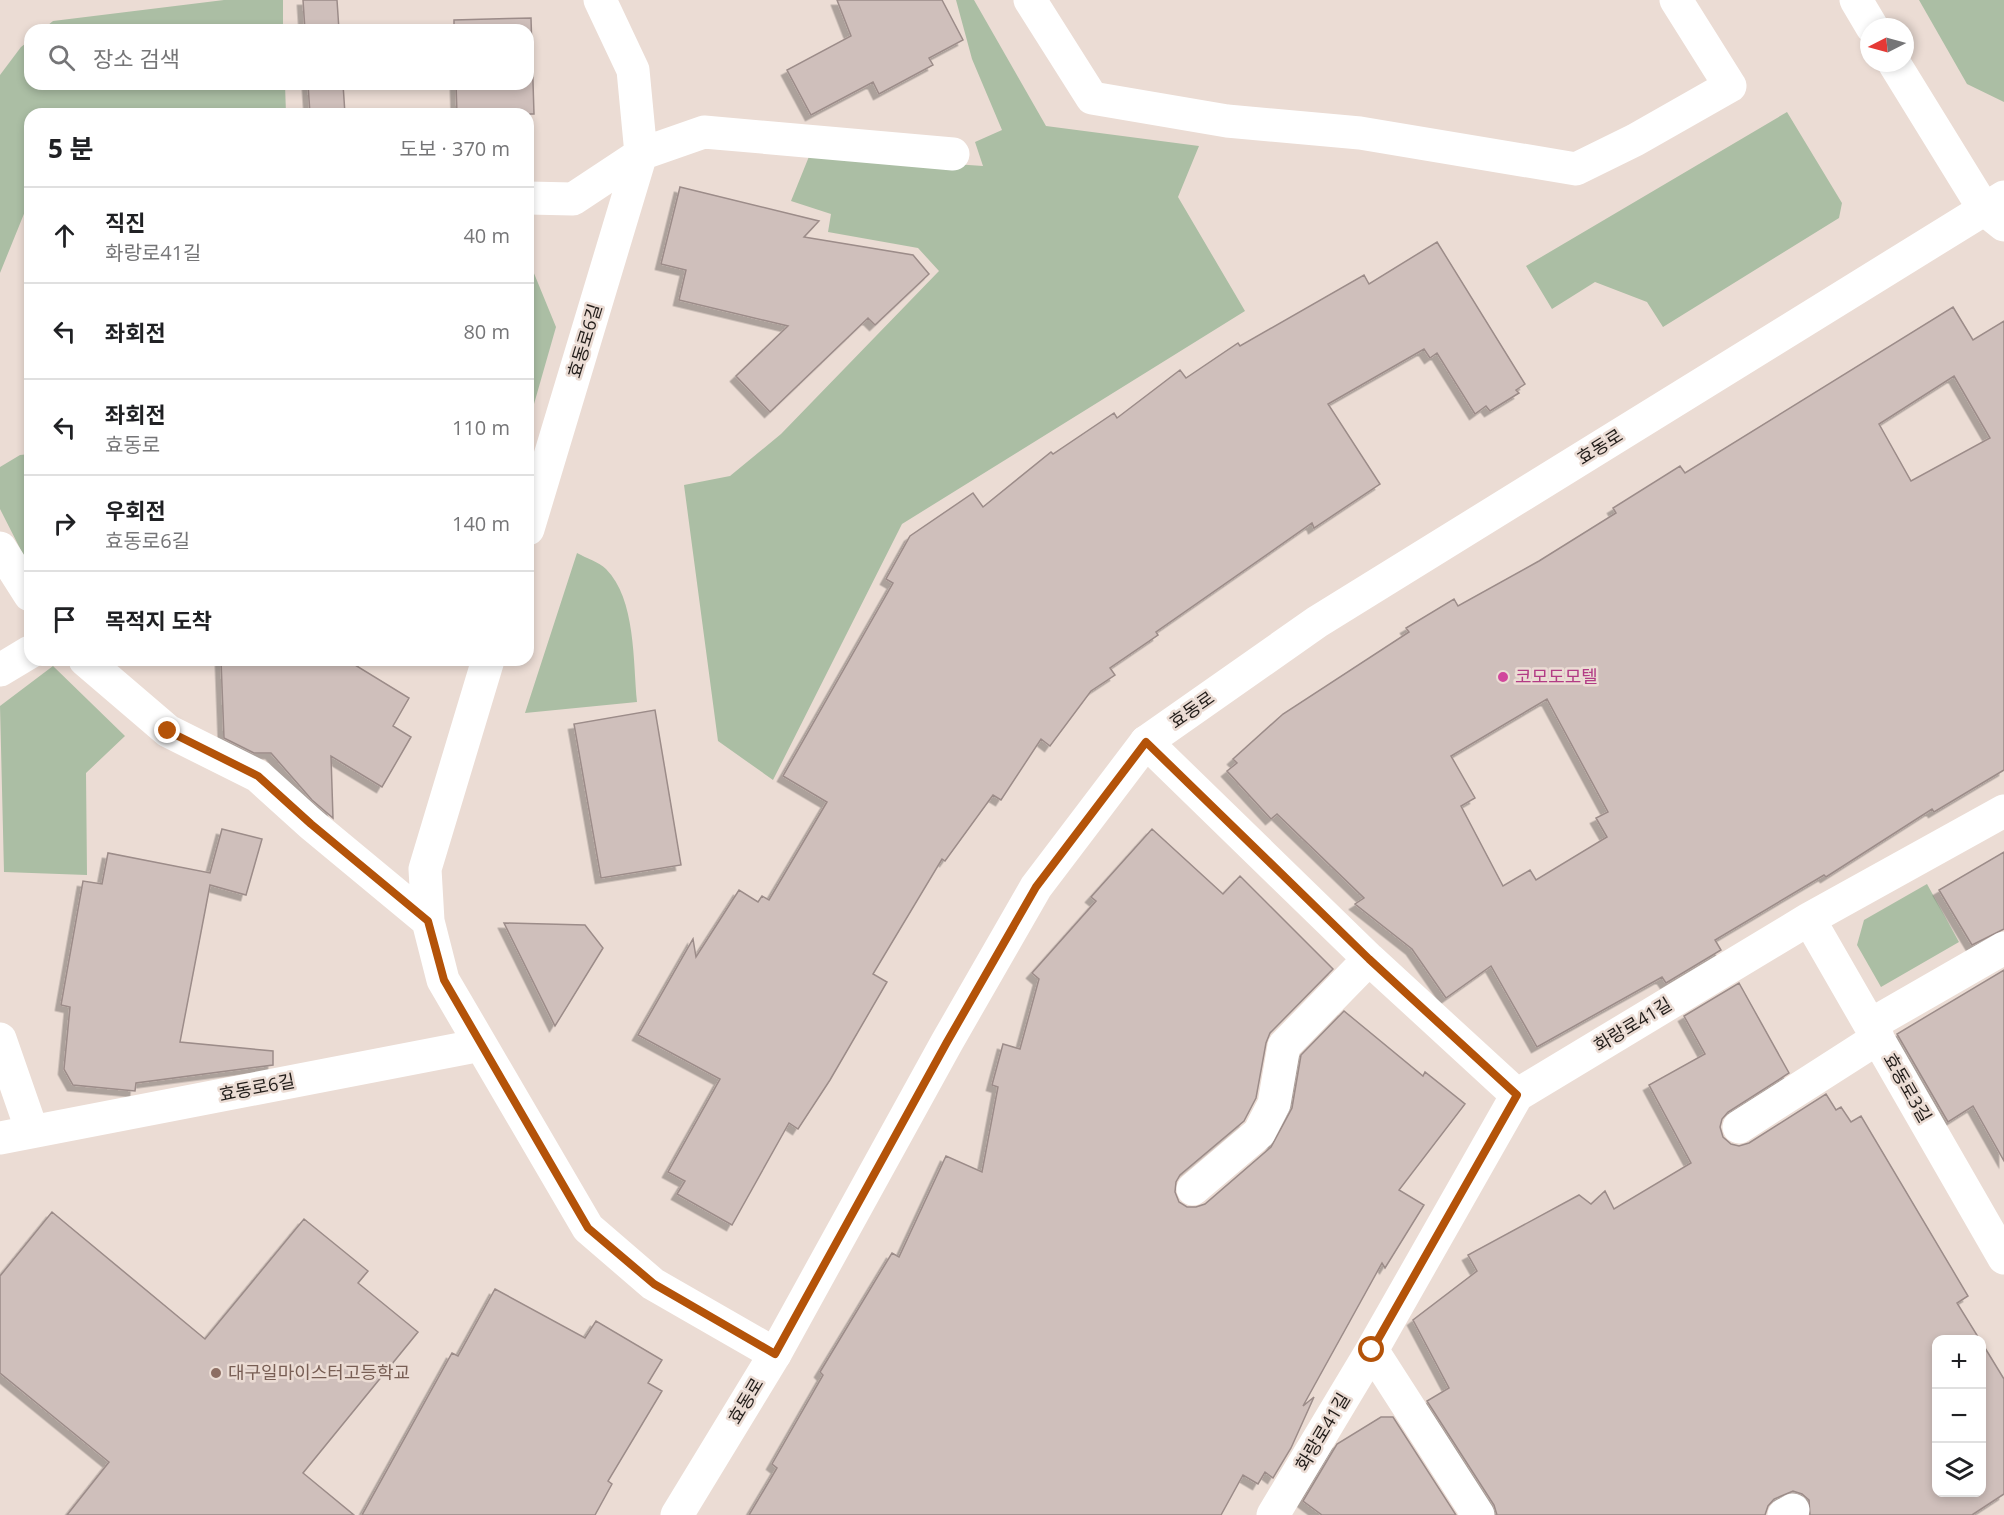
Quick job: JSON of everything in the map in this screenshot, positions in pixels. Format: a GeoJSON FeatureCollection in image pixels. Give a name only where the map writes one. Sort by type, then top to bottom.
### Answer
{"type":"FeatureCollection","features":[{"type":"Feature","properties":{"kind":"street","name":"효동로6길"},"geometry":{"type":"LineString","coordinates":[[534,509],[641,154],[633,70],[600,0]]}},
{"type":"Feature","properties":{"kind":"street"},"geometry":{"type":"LineString","coordinates":[[1030,0],[1092,98],[1227,121],[1360,133],[1576,169],[1635,140],[1730,86],[1676,0]]}},
{"type":"Feature","properties":{"kind":"street"},"geometry":{"type":"LineString","coordinates":[[1856,0],[1867,18]]}},
{"type":"Feature","properties":{"kind":"street"},"geometry":{"type":"LineString","coordinates":[[1900,72],[1997,210]]}},
{"type":"Feature","properties":{"kind":"street"},"geometry":{"type":"LineString","coordinates":[[534,198],[573,199],[641,154],[704,132],[953,154]]}},
{"type":"Feature","properties":{"kind":"street","name":"효동로"},"geometry":{"type":"LineString","coordinates":[[677,1515],[775,1354],[947,1042],[1036,887],[1146,742],[1317,622],[1997,210]]}},
{"type":"Feature","properties":{"kind":"street"},"geometry":{"type":"LineString","coordinates":[[0,548],[24,586]]}},
{"type":"Feature","properties":{"kind":"street"},"geometry":{"type":"LineString","coordinates":[[0,670],[24,656]]}},
{"type":"Feature","properties":{"kind":"street"},"geometry":{"type":"LineString","coordinates":[[92,666],[168,731],[258,776],[311,824],[428,921]]}},
{"type":"Feature","properties":{"kind":"street"},"geometry":{"type":"LineString","coordinates":[[486,666],[425,869],[428,921],[444,980],[588,1228],[654,1284],[775,1354]]}},
{"type":"Feature","properties":{"kind":"street"},"geometry":{"type":"LineString","coordinates":[[1146,742],[1369,959],[1517,1095]]}},
{"type":"Feature","properties":{"kind":"street","name":"화랑로41길"},"geometry":{"type":"LineString","coordinates":[[1273,1515],[1372,1350],[1517,1095],[1809,919],[2004,811]]}},
{"type":"Feature","properties":{"kind":"street","name":"효동로3길"},"geometry":{"type":"LineString","coordinates":[[1809,919],[2004,1258]]}},
{"type":"Feature","properties":{"kind":"street"},"geometry":{"type":"LineString","coordinates":[[1739,1127],[1874,1032],[2004,948]]}},
{"type":"Feature","properties":{"kind":"street"},"geometry":{"type":"LineString","coordinates":[[1193,1190],[1259,1133],[1274,1104],[1284,1046],[1369,959]]}},
{"type":"Feature","properties":{"kind":"street"},"geometry":{"type":"LineString","coordinates":[[0,1040],[32,1131]]}},
{"type":"Feature","properties":{"kind":"street","name":"효동로6길"},"geometry":{"type":"LineString","coordinates":[[0,1138],[481,1045]]}},
{"type":"Feature","properties":{"kind":"street"},"geometry":{"type":"LineString","coordinates":[[1372,1350],[1478,1515]]}},
{"type":"Feature","properties":{"kind":"green space"},"geometry":{"type":"Polygon","coordinates":[[[224,0],[283,0],[283,24],[49,24],[53,21],[224,0]]]}},
{"type":"Feature","properties":{"kind":"green space"},"geometry":{"type":"Polygon","coordinates":[[[956,0],[974,0],[1046,126],[1199,146],[1178,197],[1245,311],[902,524],[773,780],[718,741],[684,485],[730,476],[781,434],[939,271],[918,248],[828,232],[831,214],[791,201],[810,154],[983,166],[975,142],[1002,130],[972,59],[956,0]]]}},
{"type":"Feature","properties":{"kind":"green space"},"geometry":{"type":"Polygon","coordinates":[[[1919,0],[2004,0],[2004,102],[1967,84],[1919,0]]]}},
{"type":"Feature","properties":{"kind":"green space"},"geometry":{"type":"Polygon","coordinates":[[[24,45],[24,90],[285,90],[286,108],[24,108],[24,214],[0,273],[0,75],[24,45]]]}},
{"type":"Feature","properties":{"kind":"green space"},"geometry":{"type":"Polygon","coordinates":[[[1787,112],[1842,203],[1839,218],[1663,327],[1647,302],[1595,282],[1552,309],[1526,266],[1787,112]]]}},
{"type":"Feature","properties":{"kind":"green space"},"geometry":{"type":"Polygon","coordinates":[[[534,273],[556,327],[534,404],[534,273]]]}},
{"type":"Feature","properties":{"kind":"green space"},"geometry":{"type":"Polygon","coordinates":[[[24,455],[24,556],[0,509],[0,467],[24,455]]]}},
{"type":"Feature","properties":{"kind":"green space"},"geometry":{"type":"Polygon","coordinates":[[[577,553],[606,569],[616,582],[623,597],[631,632],[637,702],[525,713],[577,553]]]}},
{"type":"Feature","properties":{"kind":"green space"},"geometry":{"type":"Polygon","coordinates":[[[53,666],[125,736],[86,773],[87,875],[4,872],[0,706],[53,666]]]}},
{"type":"Feature","properties":{"kind":"green space"},"geometry":{"type":"Polygon","coordinates":[[[1927,884],[1959,942],[1881,987],[1857,945],[1864,920],[1927,884]]]}},
{"type":"Feature","properties":{"kind":"building"},"geometry":{"type":"Polygon","coordinates":[[[303,0],[337,0],[339,24],[305,24],[303,0]]]}},
{"type":"Feature","properties":{"kind":"building"},"geometry":{"type":"Polygon","coordinates":[[[837,0],[942,0],[963,40],[929,58],[933,65],[879,94],[873,82],[811,115],[787,70],[851,36],[837,0]]]}},
{"type":"Feature","properties":{"kind":"building"},"geometry":{"type":"Polygon","coordinates":[[[531,18],[531,24],[454,24],[454,20],[531,18]]]}},
{"type":"Feature","properties":{"kind":"building"},"geometry":{"type":"Polygon","coordinates":[[[308,90],[343,90],[345,108],[310,108],[308,90]]]}},
{"type":"Feature","properties":{"kind":"building"},"geometry":{"type":"Polygon","coordinates":[[[456,90],[533,90],[534,108],[457,108],[456,90]]]}},
{"type":"Feature","properties":{"kind":"building"},"geometry":{"type":"Polygon","coordinates":[[[680,187],[819,221],[804,237],[913,255],[929,274],[875,325],[868,318],[770,412],[736,376],[788,326],[679,300],[686,270],[661,264],[680,187]]]}},
{"type":"Feature","properties":{"kind":"building"},"geometry":{"type":"Polygon","coordinates":[[[1437,242],[1525,384],[1516,390],[1519,393],[1490,411],[1486,406],[1475,414],[1437,353],[1430,358],[1424,349],[1328,404],[1380,484],[1314,528],[1312,523],[1156,632],[1158,635],[1110,668],[1115,675],[1091,691],[1050,746],[1041,739],[1001,800],[993,795],[945,861],[942,859],[873,974],[887,982],[830,1080],[798,1129],[789,1123],[732,1225],[677,1194],[685,1181],[668,1172],[720,1079],[638,1035],[693,939],[696,957],[739,890],[758,902],[762,896],[769,900],[827,802],[783,776],[893,583],[886,579],[910,536],[973,493],[983,507],[1051,452],[1053,454],[1114,413],[1117,418],[1180,370],[1186,378],[1238,343],[1240,346],[1364,275],[1369,284],[1437,242]]]}},
{"type":"Feature","properties":{"kind":"building"},"geometry":{"type":"Polygon","coordinates":[[[1953,307],[1973,340],[2004,321],[2004,770],[1934,812],[1932,809],[1826,877],[1824,875],[1715,940],[1721,950],[1666,983],[1662,977],[1537,1047],[1491,966],[1446,998],[1412,949],[1355,904],[1364,898],[1277,814],[1271,819],[1227,771],[1237,763],[1233,759],[1283,714],[1409,632],[1406,628],[1454,599],[1458,606],[1539,561],[1616,513],[1613,508],[1680,466],[1685,473],[1953,307]],[[1954,376],[1879,424],[1911,481],[1990,438],[1954,376]],[[1547,699],[1451,756],[1475,798],[1461,806],[1503,886],[1530,870],[1536,880],[1607,837],[1596,818],[1608,812],[1547,699]]]}},
{"type":"Feature","properties":{"kind":"building"},"geometry":{"type":"Polygon","coordinates":[[[221,666],[357,666],[409,698],[393,726],[411,737],[382,787],[331,756],[333,818],[312,800],[271,753],[254,753],[224,738],[221,666]]]}},
{"type":"Feature","properties":{"kind":"building"},"geometry":{"type":"Polygon","coordinates":[[[655,710],[681,865],[601,878],[574,724],[655,710]]]}},
{"type":"Feature","properties":{"kind":"building"},"geometry":{"type":"Polygon","coordinates":[[[222,829],[262,839],[246,895],[210,885],[180,1042],[273,1051],[273,1065],[136,1083],[135,1091],[73,1085],[64,1069],[70,1007],[61,1005],[83,881],[102,884],[108,853],[210,873],[222,829]]]}},
{"type":"Feature","properties":{"kind":"building"},"geometry":{"type":"Polygon","coordinates":[[[1152,829],[1223,894],[1240,876],[1333,969],[1270,1033],[1266,1043],[1256,1098],[1244,1121],[1180,1175],[1176,1182],[1175,1192],[1179,1202],[1187,1207],[1205,1204],[1271,1147],[1292,1108],[1301,1055],[1344,1011],[1423,1076],[1425,1072],[1465,1104],[1399,1190],[1424,1205],[1385,1268],[1382,1263],[1303,1406],[1314,1397],[1291,1448],[1273,1478],[1265,1472],[1258,1484],[1243,1475],[1221,1515],[749,1515],[777,1468],[772,1464],[823,1375],[820,1372],[892,1253],[899,1257],[946,1156],[982,1172],[998,1087],[992,1085],[1003,1044],[1020,1049],[1039,979],[1032,973],[1096,901],[1091,897],[1152,829]]]}},
{"type":"Feature","properties":{"kind":"building"},"geometry":{"type":"Polygon","coordinates":[[[2004,852],[2004,929],[1972,945],[1939,890],[2004,852]]]}},
{"type":"Feature","properties":{"kind":"building"},"geometry":{"type":"Polygon","coordinates":[[[504,923],[585,925],[603,948],[555,1026],[504,923]]]}},
{"type":"Feature","properties":{"kind":"building"},"geometry":{"type":"Polygon","coordinates":[[[2004,970],[2004,1161],[1973,1106],[1948,1122],[1897,1034],[2004,970]]]}},
{"type":"Feature","properties":{"kind":"building"},"geometry":{"type":"Polygon","coordinates":[[[1739,983],[1789,1073],[1728,1112],[1722,1119],[1720,1127],[1723,1137],[1731,1144],[1739,1146],[1749,1143],[1826,1094],[1836,1110],[1841,1107],[1851,1122],[1861,1116],[1968,1296],[1957,1303],[1977,1335],[1932,1335],[1932,1497],[1986,1497],[1986,1350],[2004,1379],[2004,1494],[1972,1515],[1810,1515],[1809,1500],[1793,1491],[1774,1499],[1765,1515],[1497,1515],[1494,1505],[1427,1401],[1449,1388],[1413,1320],[1477,1271],[1468,1255],[1579,1195],[1591,1204],[1605,1191],[1614,1209],[1691,1163],[1649,1085],[1705,1054],[1684,1016],[1739,983]]]}},
{"type":"Feature","properties":{"kind":"building"},"geometry":{"type":"Polygon","coordinates":[[[52,1212],[205,1339],[304,1219],[368,1271],[358,1283],[418,1332],[303,1473],[354,1515],[67,1515],[109,1462],[0,1373],[0,1276],[52,1212]]]}},
{"type":"Feature","properties":{"kind":"building"},"geometry":{"type":"Polygon","coordinates":[[[495,1289],[585,1338],[596,1321],[662,1360],[648,1383],[662,1391],[608,1481],[612,1484],[595,1515],[362,1515],[452,1353],[458,1356],[495,1289]]]}},
{"type":"Feature","properties":{"kind":"building"},"geometry":{"type":"Polygon","coordinates":[[[1381,1417],[1393,1417],[1456,1515],[1322,1515],[1303,1501],[1337,1444],[1381,1417]]]}},
{"type":"Feature","properties":{"kind":"place","name":"코모도모텔"},"geometry":{"type":"Point","coordinates":[1503,677]}},
{"type":"Feature","properties":{"kind":"place","name":"대구일마이스터고등학교"},"geometry":{"type":"Point","coordinates":[216,1373]}},
{"type":"Feature","properties":{"kind":"route"},"geometry":{"type":"LineString","coordinates":[[168,731],[258,776],[311,824],[428,921],[444,980],[588,1228],[654,1284],[775,1354],[947,1042],[1036,887],[1146,742],[1369,959],[1517,1095],[1372,1350]]}}]}
